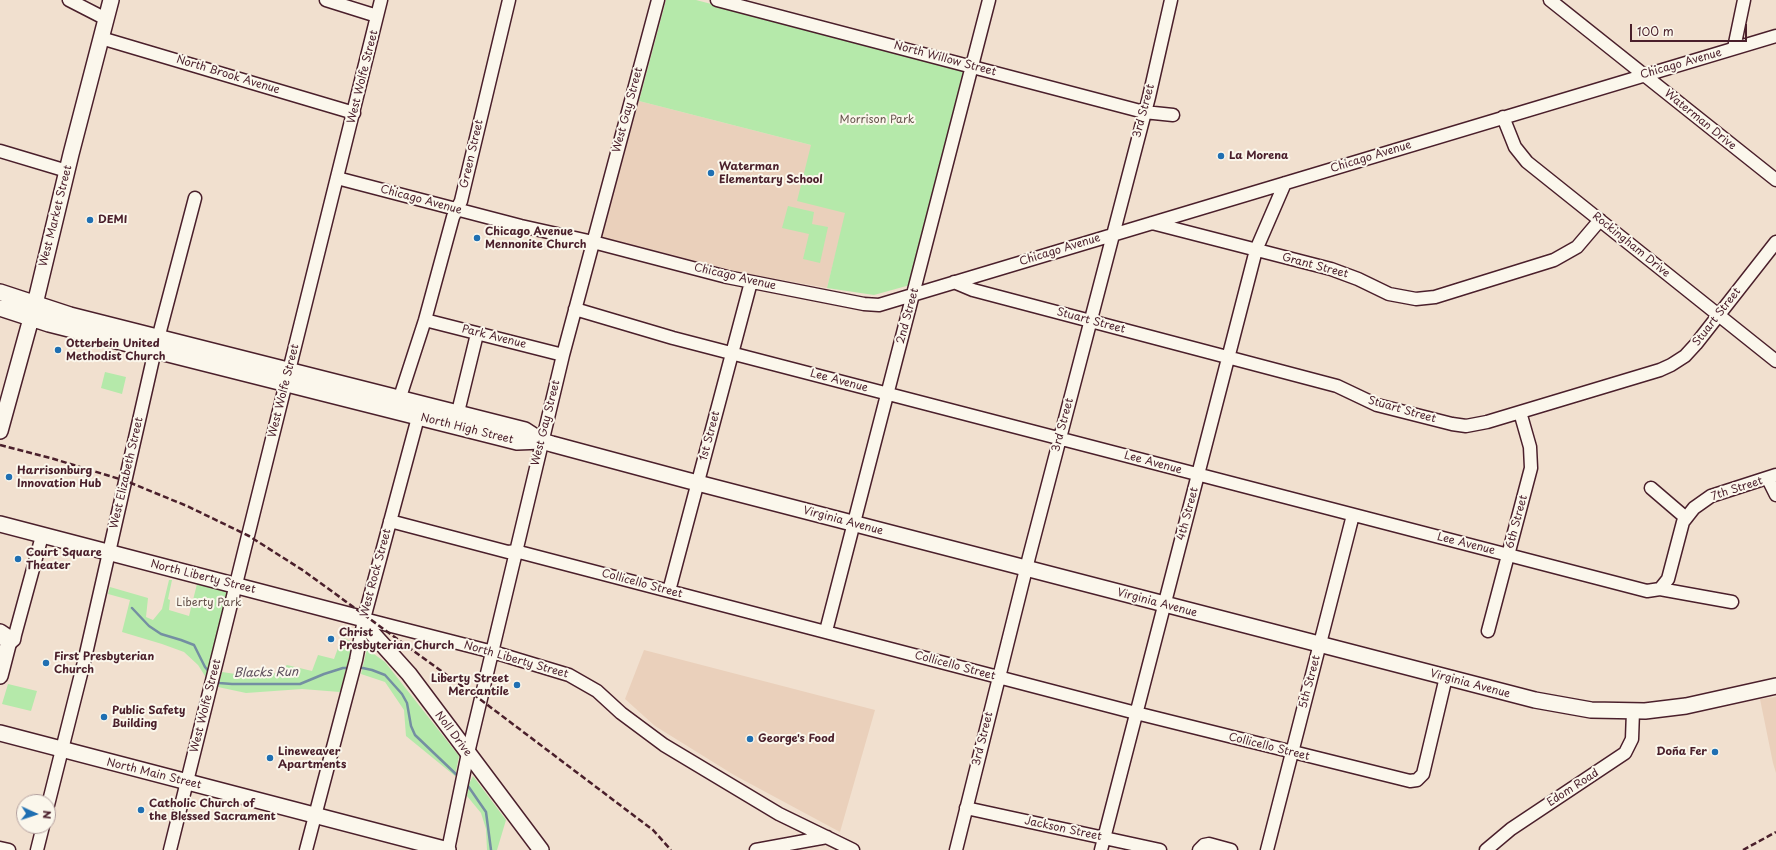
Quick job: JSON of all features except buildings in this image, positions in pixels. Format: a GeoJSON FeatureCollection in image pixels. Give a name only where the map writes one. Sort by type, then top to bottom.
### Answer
{"type":"FeatureCollection","features":[{"type":"Feature","properties":{"kind":"main road","name":"West Market Street"},"geometry":{"type":"LineString","coordinates":[[0,431],[33,311],[111,0]]}},
{"type":"Feature","properties":{"kind":"main road"},"geometry":{"type":"LineString","coordinates":[[0,292],[33,311]]}},
{"type":"Feature","properties":{"kind":"main road","name":"North High Street"},"geometry":{"type":"LineString","coordinates":[[0,308],[33,311],[420,409],[517,442],[542,441]]}},
{"type":"Feature","properties":{"kind":"main road","name":"North High Street"},"geometry":{"type":"LineString","coordinates":[[287,376],[400,397],[420,409],[458,412],[525,430],[542,441]]}},
{"type":"Feature","properties":{"kind":"main road","name":"Virginia Avenue"},"geometry":{"type":"LineString","coordinates":[[542,441],[698,484],[1513,695],[1557,705],[1591,710],[1633,711],[1681,706],[1776,686]]}},
{"type":"Feature","properties":{"kind":"main road","name":"North Liberty Street"},"geometry":{"type":"LineString","coordinates":[[0,524],[364,619]]}},
{"type":"Feature","properties":{"kind":"main road","name":"Noll Drive"},"geometry":{"type":"LineString","coordinates":[[364,619],[373,634],[409,674],[541,850]]}},
{"type":"Feature","properties":{"kind":"main road"},"geometry":{"type":"LineString","coordinates":[[0,632],[6,636],[8,646],[0,676]]}},
{"type":"Feature","properties":{"kind":"main road","name":"North Main Street"},"geometry":{"type":"LineString","coordinates":[[0,733],[448,850]]}},
{"type":"Feature","properties":{"kind":"street"},"geometry":{"type":"LineString","coordinates":[[69,0],[106,19]]}},
{"type":"Feature","properties":{"kind":"street"},"geometry":{"type":"LineString","coordinates":[[326,0],[377,16]]}},
{"type":"Feature","properties":{"kind":"street","name":"West Wolfe Street"},"geometry":{"type":"LineString","coordinates":[[170,850],[381,0]]}},
{"type":"Feature","properties":{"kind":"street","name":"Green Street"},"geometry":{"type":"LineString","coordinates":[[400,397],[425,320],[453,217],[461,201],[509,0]]}},
{"type":"Feature","properties":{"kind":"street","name":"West Gay Street"},"geometry":{"type":"LineString","coordinates":[[448,850],[468,753],[563,355],[658,0]]}},
{"type":"Feature","properties":{"kind":"street","name":"North Willow Street"},"geometry":{"type":"LineString","coordinates":[[717,0],[1144,112],[1173,115]]}},
{"type":"Feature","properties":{"kind":"street","name":"2nd Street"},"geometry":{"type":"LineString","coordinates":[[826,631],[989,0]]}},
{"type":"Feature","properties":{"kind":"street","name":"3rd Street"},"geometry":{"type":"LineString","coordinates":[[956,850],[998,677],[1113,234],[1171,0]]}},
{"type":"Feature","properties":{"kind":"street","name":"Waterman Drive"},"geometry":{"type":"LineString","coordinates":[[1550,0],[1776,180]]}},
{"type":"Feature","properties":{"kind":"street"},"geometry":{"type":"LineString","coordinates":[[1734,48],[1744,0]]}},
{"type":"Feature","properties":{"kind":"street","name":"Chicago Avenue"},"geometry":{"type":"LineString","coordinates":[[337,178],[456,210],[582,241],[593,242],[751,282],[868,305],[888,303],[1285,182],[1776,36]]}},
{"type":"Feature","properties":{"kind":"street","name":"North Brook Avenue"},"geometry":{"type":"LineString","coordinates":[[101,38],[354,113]]}},
{"type":"Feature","properties":{"kind":"street","name":"Rockingham Drive"},"geometry":{"type":"LineString","coordinates":[[1503,117],[1512,142],[1522,157],[1776,361]]}},
{"type":"Feature","properties":{"kind":"street"},"geometry":{"type":"LineString","coordinates":[[0,151],[68,171]]}},
{"type":"Feature","properties":{"kind":"street","name":"4th Street"},"geometry":{"type":"LineString","coordinates":[[1101,850],[1256,250],[1285,182]]}},
{"type":"Feature","properties":{"kind":"street","name":"West Elizabeth Street"},"geometry":{"type":"LineString","coordinates":[[51,794],[109,553],[157,343],[195,198]]}},
{"type":"Feature","properties":{"kind":"street","name":"Grant Street"},"geometry":{"type":"LineString","coordinates":[[1151,223],[1338,271],[1394,296],[1421,299],[1443,294],[1560,258],[1580,244],[1600,220]]}},
{"type":"Feature","properties":{"kind":"street","name":"Stuart Street"},"geometry":{"type":"LineString","coordinates":[[954,282],[973,290],[1337,386],[1372,403],[1452,424],[1466,426],[1480,424],[1660,370],[1671,365],[1690,350],[1776,242]]}},
{"type":"Feature","properties":{"kind":"street","name":"1st Street"},"geometry":{"type":"LineString","coordinates":[[669,591],[751,282]]}},
{"type":"Feature","properties":{"kind":"street","name":"Lee Avenue"},"geometry":{"type":"LineString","coordinates":[[575,309],[673,338],[1647,591],[1660,589],[1732,602]]}},
{"type":"Feature","properties":{"kind":"street","name":"Park Avenue"},"geometry":{"type":"LineString","coordinates":[[425,320],[563,355]]}},
{"type":"Feature","properties":{"kind":"street"},"geometry":{"type":"LineString","coordinates":[[458,412],[477,334]]}},
{"type":"Feature","properties":{"kind":"street","name":"West Rock Street"},"geometry":{"type":"LineString","coordinates":[[306,850],[356,660],[364,619],[420,409]]}},
{"type":"Feature","properties":{"kind":"street","name":"6th Street"},"geometry":{"type":"LineString","coordinates":[[1488,631],[1531,468],[1530,448],[1520,412]]}},
{"type":"Feature","properties":{"kind":"street"},"geometry":{"type":"LineString","coordinates":[[1772,477],[1776,495]]}},
{"type":"Feature","properties":{"kind":"street","name":"7th Street"},"geometry":{"type":"LineString","coordinates":[[1660,589],[1668,579],[1680,530],[1686,518],[1696,506],[1706,498],[1772,477]]}},
{"type":"Feature","properties":{"kind":"street"},"geometry":{"type":"LineString","coordinates":[[1651,488],[1686,518]]}},
{"type":"Feature","properties":{"kind":"street","name":"5th Street"},"geometry":{"type":"LineString","coordinates":[[1267,850],[1353,515]]}},
{"type":"Feature","properties":{"kind":"street","name":"Collicello Street"},"geometry":{"type":"LineString","coordinates":[[390,521],[508,552],[516,551],[1136,713],[1410,781],[1418,780],[1423,774],[1446,677]]}},
{"type":"Feature","properties":{"kind":"street"},"geometry":{"type":"LineString","coordinates":[[8,646],[14,640],[16,634],[42,536]]}},
{"type":"Feature","properties":{"kind":"street","name":"North Liberty Street"},"geometry":{"type":"LineString","coordinates":[[364,619],[493,652],[549,668],[579,680],[597,691],[621,713],[664,745],[779,814],[853,850]]}},
{"type":"Feature","properties":{"kind":"street","name":"Edom Road"},"geometry":{"type":"LineString","coordinates":[[1486,850],[1511,829],[1625,753],[1632,739],[1633,711]]}},
{"type":"Feature","properties":{"kind":"street","name":"Jackson Street"},"geometry":{"type":"LineString","coordinates":[[966,808],[1160,850]]}},
{"type":"Feature","properties":{"kind":"street"},"geometry":{"type":"LineString","coordinates":[[37,850],[41,834]]}},
{"type":"Feature","properties":{"kind":"street"},"geometry":{"type":"LineString","coordinates":[[756,850],[828,837]]}},
{"type":"Feature","properties":{"kind":"street"},"geometry":{"type":"LineString","coordinates":[[1199,850],[1204,845],[1209,844],[1231,850]]}},
{"type":"Feature","properties":{"kind":"street"},"geometry":{"type":"LineString","coordinates":[[0,848],[9,850]]}},
{"type":"Feature","properties":{"kind":"shaded area","name":"Waterman Elementary School"},"geometry":{"type":"Polygon","coordinates":[[[639,101],[811,145],[846,213],[827,288],[743,273],[601,237],[639,101]]]}},
{"type":"Feature","properties":{"kind":"shaded area"},"geometry":{"type":"Polygon","coordinates":[[[644,650],[875,710],[840,832],[734,775],[655,726],[625,699],[644,650]]]}},
{"type":"Feature","properties":{"kind":"shaded area"},"geometry":{"type":"Polygon","coordinates":[[[1776,697],[1776,773],[1760,699],[1776,697]]]}},
{"type":"Feature","properties":{"kind":"green space","name":"Morrison Park"},"geometry":{"type":"Polygon","coordinates":[[[666,0],[696,0],[964,70],[910,285],[874,295],[827,288],[845,213],[797,201],[811,145],[639,101],[666,0]]]}},
{"type":"Feature","properties":{"kind":"green space"},"geometry":{"type":"Polygon","coordinates":[[[788,206],[814,212],[812,224],[828,227],[820,263],[803,259],[809,234],[782,228],[788,206]]]}},
{"type":"Feature","properties":{"kind":"green space"},"geometry":{"type":"Polygon","coordinates":[[[105,372],[126,377],[122,394],[101,388],[105,372]]]}},
{"type":"Feature","properties":{"kind":"green space","name":"Liberty Park"},"geometry":{"type":"Polygon","coordinates":[[[169,580],[172,580],[168,599],[170,600],[169,610],[189,616],[197,584],[228,591],[207,679],[198,665],[184,652],[122,632],[130,600],[108,594],[110,587],[148,598],[146,617],[153,620],[162,609],[169,580]]]}},
{"type":"Feature","properties":{"kind":"green space"},"geometry":{"type":"Polygon","coordinates":[[[342,637],[353,642],[340,692],[302,689],[246,693],[218,687],[222,672],[256,677],[276,673],[287,665],[312,671],[318,655],[334,659],[342,637]]]}},
{"type":"Feature","properties":{"kind":"green space"},"geometry":{"type":"Polygon","coordinates":[[[367,649],[385,662],[459,756],[455,776],[406,736],[404,710],[385,682],[361,674],[367,649]]]}},
{"type":"Feature","properties":{"kind":"green space"},"geometry":{"type":"Polygon","coordinates":[[[8,684],[37,691],[31,711],[2,704],[8,684]]]}},
{"type":"Feature","properties":{"kind":"green space"},"geometry":{"type":"Polygon","coordinates":[[[473,776],[506,820],[497,850],[487,850],[486,829],[481,813],[467,796],[469,784],[473,776]]]}},
{"type":"Feature","properties":{"kind":"waterway","name":"Blacks Run"},"geometry":{"type":"LineString","coordinates":[[132,608],[149,626],[161,634],[194,645],[205,667],[210,673]]}},
{"type":"Feature","properties":{"kind":"waterway","name":"Blacks Run"},"geometry":{"type":"LineString","coordinates":[[358,667],[385,675],[402,694],[407,703],[411,726],[415,735],[459,777]]}},
{"type":"Feature","properties":{"kind":"waterway","name":"Blacks Run"},"geometry":{"type":"LineString","coordinates":[[216,680],[219,683],[232,684],[300,684],[343,668],[351,668]]}},
{"type":"Feature","properties":{"kind":"waterway","name":"Blacks Run"},"geometry":{"type":"LineString","coordinates":[[466,783],[486,812],[491,850]]}},
{"type":"Feature","properties":{"kind":"railway"},"geometry":{"type":"LineString","coordinates":[[0,445],[54,459],[126,481],[187,506],[249,536],[304,571],[481,700],[653,830],[671,850]]}},
{"type":"Feature","properties":{"kind":"railway"},"geometry":{"type":"LineString","coordinates":[[1743,850],[1776,832]]}},
{"type":"Feature","properties":{"kind":"place","name":"La Morena"},"geometry":{"type":"Point","coordinates":[1221,156]}},
{"type":"Feature","properties":{"kind":"place","name":"Waterman Elementary School"},"geometry":{"type":"Point","coordinates":[711,173]}},
{"type":"Feature","properties":{"kind":"place","name":"DEMI"},"geometry":{"type":"Point","coordinates":[90,220]}},
{"type":"Feature","properties":{"kind":"place","name":"Chicago Avenue Mennonite Church"},"geometry":{"type":"Point","coordinates":[477,238]}},
{"type":"Feature","properties":{"kind":"place","name":"Otterbein United Methodist Church"},"geometry":{"type":"Point","coordinates":[58,350]}},
{"type":"Feature","properties":{"kind":"place","name":"Harrisonburg Innovation Hub"},"geometry":{"type":"Point","coordinates":[9,477]}},
{"type":"Feature","properties":{"kind":"place","name":"Court Square Theater"},"geometry":{"type":"Point","coordinates":[18,559]}},
{"type":"Feature","properties":{"kind":"place","name":"Christ Presbyterian Church"},"geometry":{"type":"Point","coordinates":[331,639]}},
{"type":"Feature","properties":{"kind":"place","name":"First Presbyterian Church"},"geometry":{"type":"Point","coordinates":[46,663]}},
{"type":"Feature","properties":{"kind":"place","name":"Liberty Street Mercantile"},"geometry":{"type":"Point","coordinates":[517,685]}},
{"type":"Feature","properties":{"kind":"place","name":"Public Safety Building"},"geometry":{"type":"Point","coordinates":[104,717]}},
{"type":"Feature","properties":{"kind":"place","name":"George's Food"},"geometry":{"type":"Point","coordinates":[750,739]}},
{"type":"Feature","properties":{"kind":"place","name":"Doña Fer"},"geometry":{"type":"Point","coordinates":[1715,752]}},
{"type":"Feature","properties":{"kind":"place","name":"Lineweaver Apartments"},"geometry":{"type":"Point","coordinates":[270,758]}},
{"type":"Feature","properties":{"kind":"place","name":"Catholic Church of the Blessed Sacrament"},"geometry":{"type":"Point","coordinates":[141,810]}}]}
